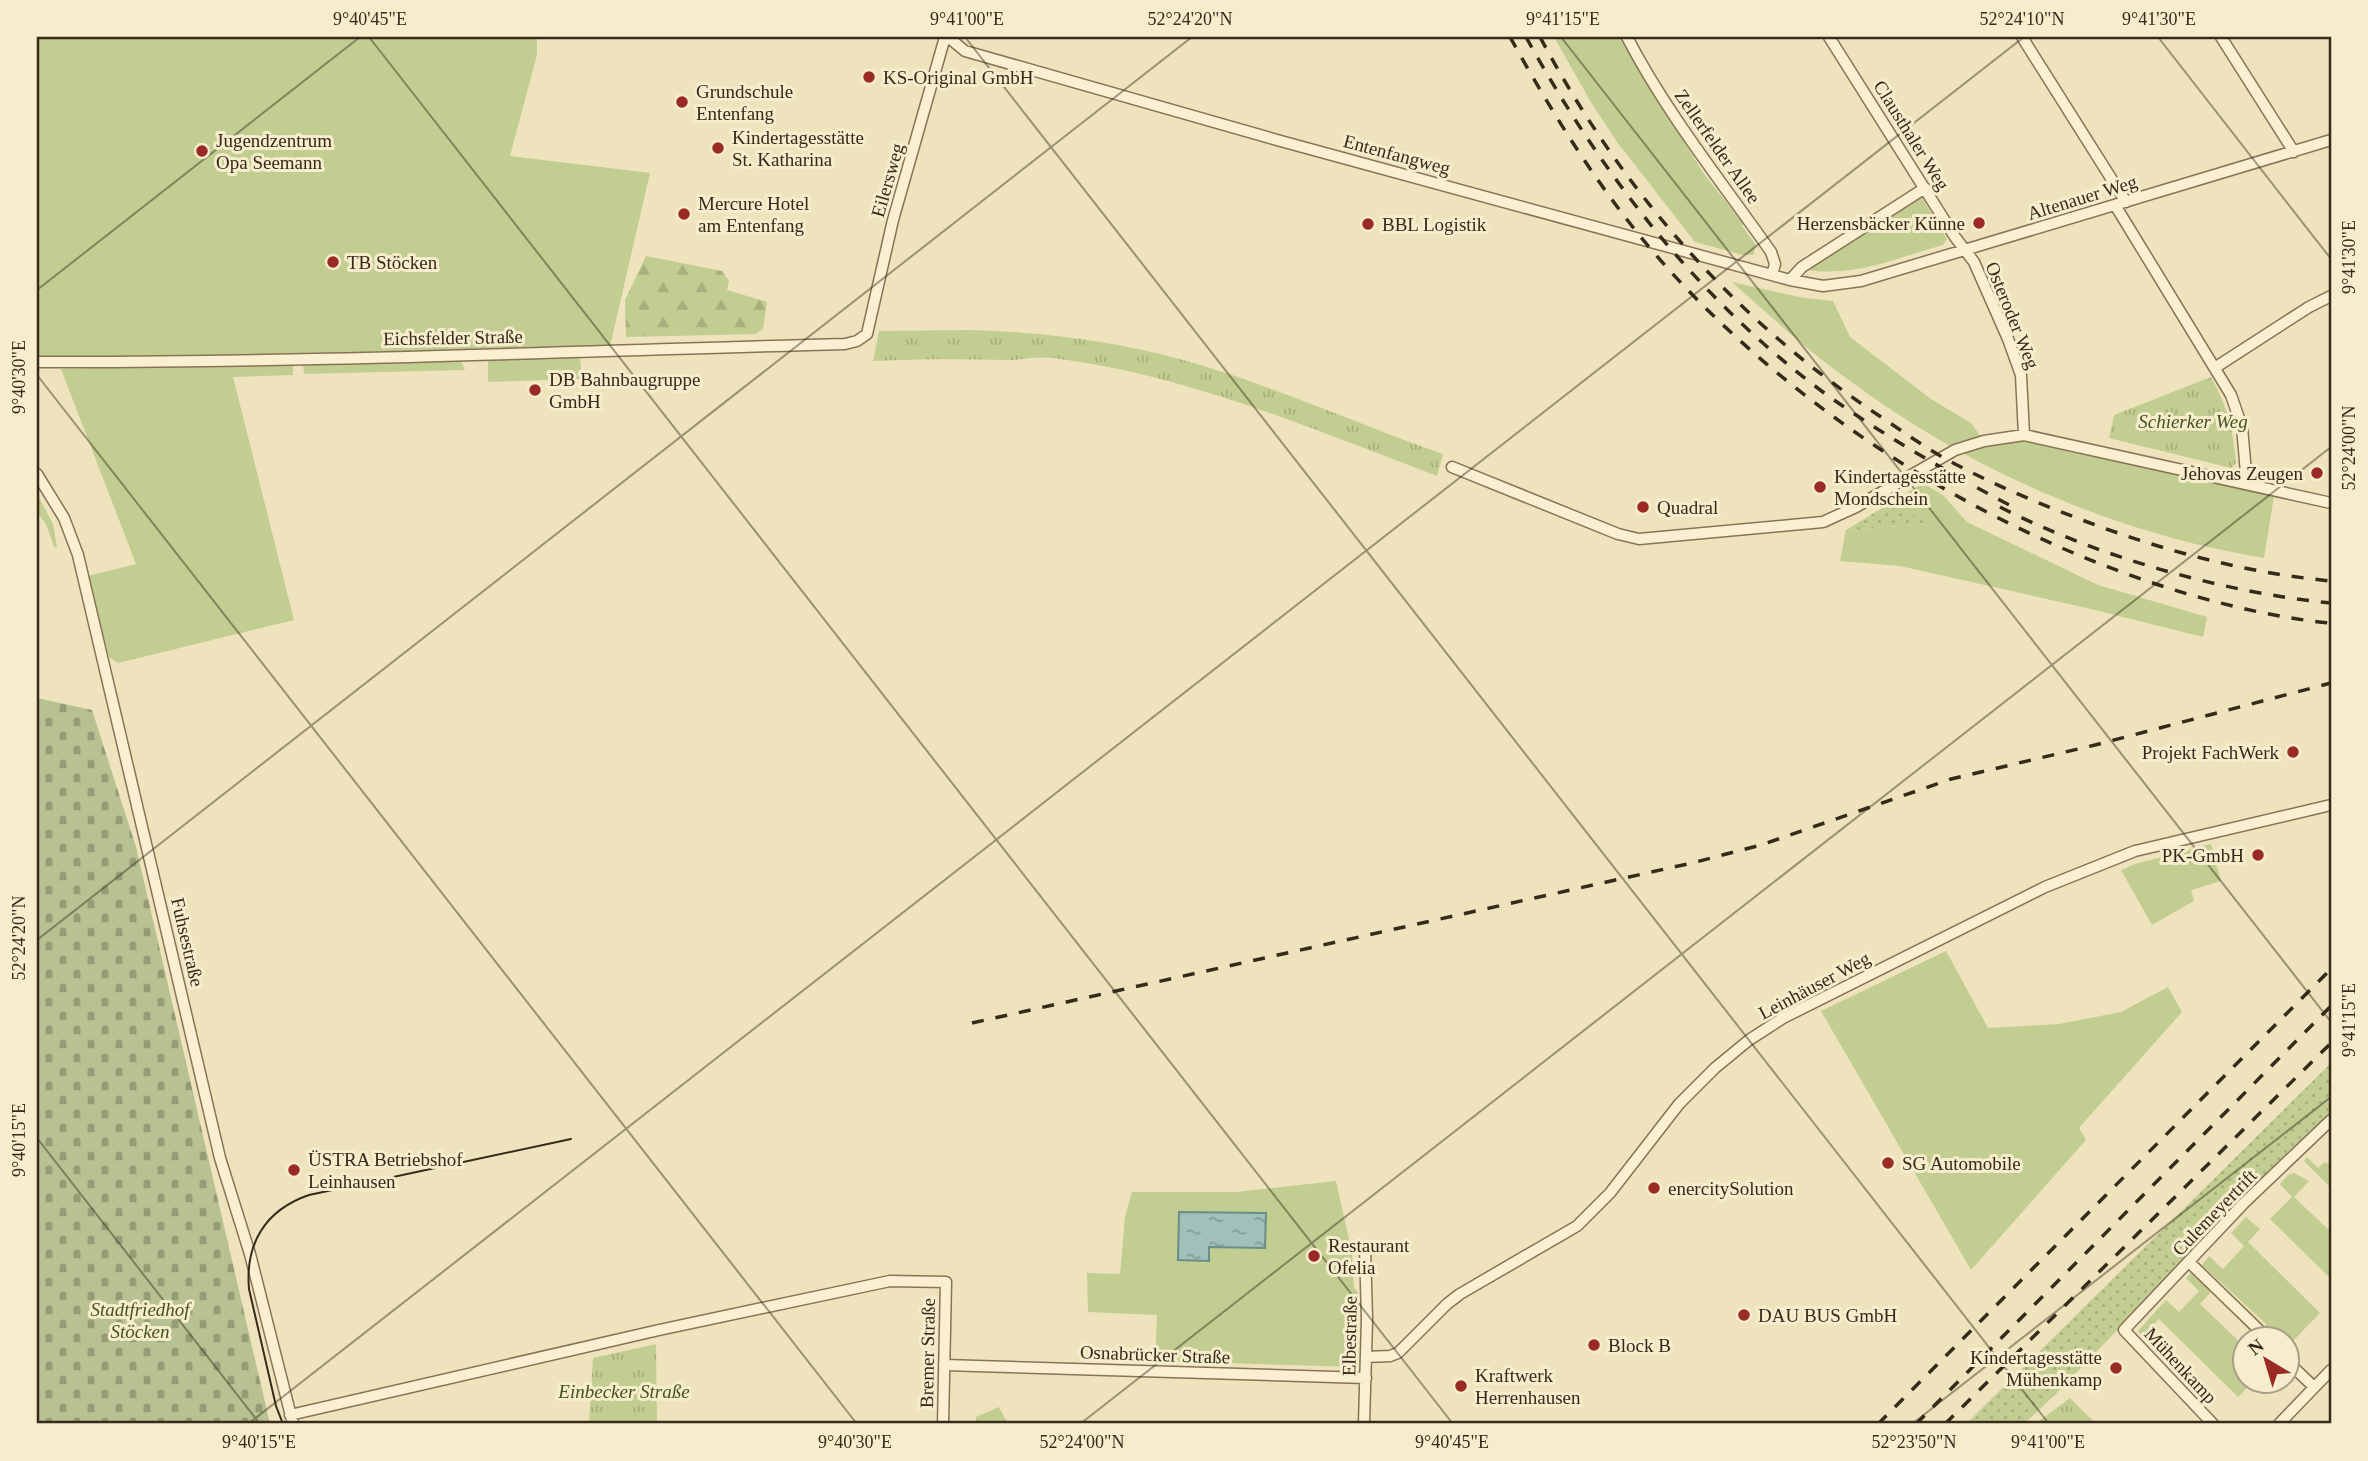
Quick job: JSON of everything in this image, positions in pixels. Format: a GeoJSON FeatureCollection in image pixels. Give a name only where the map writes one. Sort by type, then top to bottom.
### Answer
{"type":"FeatureCollection","features":[{"type":"Feature","properties":{"kind":"street","name":"Entenfangweg"},"geometry":{"type":"LineString","coordinates":[[947,37],[965,51],[1270,138],[1790,280],[1824,286],[1843,285]]}},
{"type":"Feature","properties":{"kind":"street","name":"Eilersweg"},"geometry":{"type":"LineString","coordinates":[[867,334],[894,220],[947,37]]}},
{"type":"Feature","properties":{"kind":"street","name":"Zellerfelder Allee"},"geometry":{"type":"LineString","coordinates":[[1627,37],[1669,109],[1771,252],[1774,264],[1772,275]]}},
{"type":"Feature","properties":{"kind":"street","name":"Clausthaler Weg"},"geometry":{"type":"LineString","coordinates":[[1829,37],[1966,251]]}},
{"type":"Feature","properties":{"kind":"street"},"geometry":{"type":"LineString","coordinates":[[2022,37],[2231,395],[2242,427],[2247,484]]}},
{"type":"Feature","properties":{"kind":"street"},"geometry":{"type":"LineString","coordinates":[[2221,37],[2294,152]]}},
{"type":"Feature","properties":{"kind":"street","name":"Altenauer Weg"},"geometry":{"type":"LineString","coordinates":[[1843,285],[1966,251],[2331,140]]}},
{"type":"Feature","properties":{"kind":"street"},"geometry":{"type":"LineString","coordinates":[[1790,280],[1802,267],[1925,188]]}},
{"type":"Feature","properties":{"kind":"street","name":"Osteroder Weg"},"geometry":{"type":"LineString","coordinates":[[1966,251],[1975,262],[2021,375],[2024,435]]}},
{"type":"Feature","properties":{"kind":"street"},"geometry":{"type":"LineString","coordinates":[[2216,367],[2309,307],[2331,296]]}},
{"type":"Feature","properties":{"kind":"street","name":"Eichsfelder Straße"},"geometry":{"type":"LineString","coordinates":[[37,362],[140,363],[845,344],[857,341],[867,334]]}},
{"type":"Feature","properties":{"kind":"street"},"geometry":{"type":"LineString","coordinates":[[1452,467],[1618,534],[1639,539],[1823,522],[1856,507],[1955,450],[1984,441],[2024,435],[2331,503]]}},
{"type":"Feature","properties":{"kind":"street","name":"Fuhsestraße"},"geometry":{"type":"LineString","coordinates":[[37,474],[64,518],[78,555],[220,1158],[250,1254],[291,1420]]}},
{"type":"Feature","properties":{"kind":"street","name":"Leinhäuser Weg"},"geometry":{"type":"LineString","coordinates":[[1366,1357],[1398,1353],[1447,1304],[1577,1226],[1610,1193],[1679,1104],[1715,1068],[1749,1040],[1783,1018],[2045,887],[2134,851],[2331,806]]}},
{"type":"Feature","properties":{"kind":"street","name":"Culemeyertrift"},"geometry":{"type":"LineString","coordinates":[[2124,1330],[2244,1203],[2331,1120]]}},
{"type":"Feature","properties":{"kind":"street","name":"Elbestraße"},"geometry":{"type":"LineString","coordinates":[[1364,1424],[1367,1289],[1365,1248]]}},
{"type":"Feature","properties":{"kind":"street"},"geometry":{"type":"LineString","coordinates":[[2189,1262],[2253,1324]]}},
{"type":"Feature","properties":{"kind":"street","name":"Bremer Straße"},"geometry":{"type":"LineString","coordinates":[[291,1420],[659,1330],[890,1281],[946,1282],[943,1424]]}},
{"type":"Feature","properties":{"kind":"street","name":"Mühenkamp"},"geometry":{"type":"LineString","coordinates":[[2124,1330],[2213,1424]]}},
{"type":"Feature","properties":{"kind":"street","name":"Osnabrücker Straße"},"geometry":{"type":"LineString","coordinates":[[944,1365],[1366,1378]]}},
{"type":"Feature","properties":{"kind":"street"},"geometry":{"type":"LineString","coordinates":[[2279,1424],[2331,1370]]}},
{"type":"Feature","properties":{"kind":"street"},"geometry":{"type":"LineString","coordinates":[[2302,1376],[2314,1387]]}},
{"type":"Feature","properties":{"kind":"green space","name":"TB Stöcken"},"geometry":{"type":"Polygon","coordinates":[[[37,37],[537,37],[537,55],[510,156],[650,173],[609,351],[37,362],[37,37]]]}},
{"type":"Feature","properties":{"kind":"green space"},"geometry":{"type":"Polygon","coordinates":[[[1554,37],[1623,37],[1704,174],[1743,223],[1742,226],[1756,245],[1753,255],[1743,255],[1695,242],[1617,142],[1554,37]]]}},
{"type":"Feature","properties":{"kind":"green space"},"geometry":{"type":"Polygon","coordinates":[[[1921,196],[1947,239],[1943,245],[1860,269],[1808,270],[1808,268],[1921,196]]]}},
{"type":"Feature","properties":{"kind":"green space"},"geometry":{"type":"Polygon","coordinates":[[[646,256],[722,271],[729,281],[727,290],[767,302],[763,329],[756,334],[626,337],[625,300],[646,256]]]}},
{"type":"Feature","properties":{"kind":"green space"},"geometry":{"type":"Polygon","coordinates":[[[1732,282],[1804,298],[1833,301],[1850,337],[1931,399],[1971,423],[1984,441],[2024,435],[2274,496],[2264,558],[2152,532],[2098,514],[1992,469],[1893,411],[1846,378],[1802,344],[1732,282]]]}},
{"type":"Feature","properties":{"kind":"green space"},"geometry":{"type":"Polygon","coordinates":[[[970,330],[1052,335],[1106,343],[1160,354],[1219,371],[1443,454],[1437,476],[1296,422],[1201,390],[1103,366],[1047,358],[873,361],[879,331],[970,330]]]}},
{"type":"Feature","properties":{"kind":"green space"},"geometry":{"type":"Polygon","coordinates":[[[580,356],[582,379],[488,382],[488,358],[580,356]]]}},
{"type":"Feature","properties":{"kind":"green space"},"geometry":{"type":"Polygon","coordinates":[[[461,361],[465,370],[304,374],[303,363],[461,361]]]}},
{"type":"Feature","properties":{"kind":"green space"},"geometry":{"type":"Polygon","coordinates":[[[293,363],[293,375],[233,377],[294,620],[118,663],[109,657],[88,576],[136,564],[61,369],[293,363]]]}},
{"type":"Feature","properties":{"kind":"green space","name":"Schierker Weg"},"geometry":{"type":"Polygon","coordinates":[[[2211,377],[2226,409],[2231,428],[2236,463],[2231,468],[2109,438],[2114,415],[2211,377]]]}},
{"type":"Feature","properties":{"kind":"green space"},"geometry":{"type":"Polygon","coordinates":[[[1923,483],[1944,496],[1967,522],[2098,585],[2207,617],[2203,637],[1900,566],[1840,561],[1846,530],[1929,524],[1892,502],[1923,483]]]}},
{"type":"Feature","properties":{"kind":"green space"},"geometry":{"type":"Polygon","coordinates":[[[37,494],[53,524],[57,547],[54,547],[46,524],[37,512],[37,494]]]}},
{"type":"Feature","properties":{"kind":"green space"},"geometry":{"type":"Polygon","coordinates":[[[1892,502],[1930,524],[1846,530],[1892,502]]]}},
{"type":"Feature","properties":{"kind":"green space","name":"Stadtfriedhof Stöcken"},"geometry":{"type":"Polygon","coordinates":[[[37,698],[92,710],[136,847],[270,1424],[37,1424],[37,698]]]}},
{"type":"Feature","properties":{"kind":"green space"},"geometry":{"type":"Polygon","coordinates":[[[2211,844],[2221,881],[2191,890],[2194,901],[2152,925],[2121,870],[2211,844]]]}},
{"type":"Feature","properties":{"kind":"green space"},"geometry":{"type":"Polygon","coordinates":[[[1946,951],[1988,1028],[2059,1024],[2121,1012],[2168,987],[2182,1012],[2079,1128],[2086,1140],[1971,1270],[1821,1011],[1946,951]]]}},
{"type":"Feature","properties":{"kind":"green space"},"geometry":{"type":"Polygon","coordinates":[[[2331,1063],[2331,1120],[2186,1258],[2059,1391],[2024,1424],[1966,1424],[2331,1063]]]}},
{"type":"Feature","properties":{"kind":"green space"},"geometry":{"type":"Polygon","coordinates":[[[2307,1157],[2318,1168],[2331,1160],[2331,1188],[2304,1161],[2307,1157]]]}},
{"type":"Feature","properties":{"kind":"green space"},"geometry":{"type":"Polygon","coordinates":[[[2294,1173],[2309,1181],[2294,1197],[2331,1232],[2329,1277],[2270,1219],[2292,1197],[2280,1184],[2288,1175],[2294,1173]]]}},
{"type":"Feature","properties":{"kind":"green space"},"geometry":{"type":"Polygon","coordinates":[[[1336,1181],[1352,1253],[1354,1288],[1358,1292],[1355,1367],[1155,1361],[1157,1315],[1088,1312],[1087,1273],[1120,1274],[1125,1217],[1132,1192],[1236,1192],[1336,1181]]]}},
{"type":"Feature","properties":{"kind":"green space"},"geometry":{"type":"Polygon","coordinates":[[[2246,1217],[2260,1229],[2248,1242],[2320,1313],[2302,1332],[2302,1324],[2266,1324],[2202,1265],[2209,1256],[2223,1269],[2244,1246],[2231,1233],[2246,1217]]]}},
{"type":"Feature","properties":{"kind":"green space"},"geometry":{"type":"Polygon","coordinates":[[[2193,1271],[2210,1287],[2208,1289],[2211,1292],[2200,1304],[2232,1335],[2232,1391],[2159,1319],[2143,1338],[2138,1331],[2166,1300],[2179,1312],[2199,1291],[2186,1278],[2193,1271]]]}},
{"type":"Feature","properties":{"kind":"green space","name":"Einbecker Straße"},"geometry":{"type":"Polygon","coordinates":[[[656,1344],[657,1424],[589,1424],[593,1358],[656,1344]]]}},
{"type":"Feature","properties":{"kind":"green space"},"geometry":{"type":"Polygon","coordinates":[[[2070,1398],[2096,1424],[2035,1424],[2070,1398]]]}},
{"type":"Feature","properties":{"kind":"green space"},"geometry":{"type":"Polygon","coordinates":[[[999,1407],[1008,1424],[976,1424],[976,1417],[999,1407]]]}},
{"type":"Feature","properties":{"kind":"water"},"geometry":{"type":"Polygon","coordinates":[[[1179,1212],[1266,1213],[1265,1248],[1209,1247],[1209,1261],[1178,1260],[1179,1212]]]}},
{"type":"Feature","properties":{"kind":"tram line"},"geometry":{"type":"LineString","coordinates":[[283,1424],[276,1406],[249,1289],[250,1257],[261,1231],[270,1219],[280,1210],[309,1195],[571,1139]]}},
{"type":"Feature","properties":{"kind":"railway"},"geometry":{"type":"LineString","coordinates":[[1510,37],[1604,189],[1671,272],[1724,326],[1782,377],[1844,424],[1910,468],[1978,507],[2048,542],[2119,571],[2191,595],[2278,616],[2331,623]]}},
{"type":"Feature","properties":{"kind":"railway"},"geometry":{"type":"LineString","coordinates":[[1526,37],[1587,138],[1621,186],[1696,277],[1737,319],[1780,358],[1849,410],[1918,454],[2013,507]]}},
{"type":"Feature","properties":{"kind":"railway"},"geometry":{"type":"LineString","coordinates":[[1540,37],[1607,147],[1685,247],[1776,337],[1878,415],[1959,466],[2090,523],[2209,560],[2269,573],[2331,581]]}},
{"type":"Feature","properties":{"kind":"railway"},"geometry":{"type":"LineString","coordinates":[[2000,507],[2077,541],[2161,570],[2248,591],[2331,603]]}},
{"type":"Feature","properties":{"kind":"railway"},"geometry":{"type":"LineString","coordinates":[[972,1023],[1692,863],[1761,845],[1951,779],[2095,745],[2331,683]]}},
{"type":"Feature","properties":{"kind":"railway"},"geometry":{"type":"LineString","coordinates":[[1878,1424],[2331,969]]}},
{"type":"Feature","properties":{"kind":"railway"},"geometry":{"type":"LineString","coordinates":[[1916,1424],[2331,1006]]}},
{"type":"Feature","properties":{"kind":"railway"},"geometry":{"type":"LineString","coordinates":[[1945,1424],[2331,1043]]}},
{"type":"Feature","properties":{"kind":"place","name":"KS-Original GmbH"},"geometry":{"type":"Point","coordinates":[869,77]}},
{"type":"Feature","properties":{"kind":"place","name":"Grundschule Entenfang"},"geometry":{"type":"Point","coordinates":[682,102]}},
{"type":"Feature","properties":{"kind":"place","name":"Kindertagesstätte St. Katharina"},"geometry":{"type":"Point","coordinates":[718,148]}},
{"type":"Feature","properties":{"kind":"place","name":"Jugendzentrum Opa Seemann"},"geometry":{"type":"Point","coordinates":[202,151]}},
{"type":"Feature","properties":{"kind":"place","name":"Mercure Hotel am Entenfang"},"geometry":{"type":"Point","coordinates":[684,214]}},
{"type":"Feature","properties":{"kind":"place","name":"Herzensbäcker Künne"},"geometry":{"type":"Point","coordinates":[1979,223]}},
{"type":"Feature","properties":{"kind":"place","name":"BBL Logistik"},"geometry":{"type":"Point","coordinates":[1368,224]}},
{"type":"Feature","properties":{"kind":"place","name":"TB Stöcken"},"geometry":{"type":"Point","coordinates":[333,262]}},
{"type":"Feature","properties":{"kind":"place","name":"DB Bahnbaugruppe GmbH"},"geometry":{"type":"Point","coordinates":[535,390]}},
{"type":"Feature","properties":{"kind":"place","name":"Jehovas Zeugen"},"geometry":{"type":"Point","coordinates":[2317,473]}},
{"type":"Feature","properties":{"kind":"place","name":"Kindertagesstätte Mondschein"},"geometry":{"type":"Point","coordinates":[1820,487]}},
{"type":"Feature","properties":{"kind":"place","name":"Quadral"},"geometry":{"type":"Point","coordinates":[1643,507]}},
{"type":"Feature","properties":{"kind":"place","name":"Projekt FachWerk"},"geometry":{"type":"Point","coordinates":[2293,752]}},
{"type":"Feature","properties":{"kind":"place","name":"PK-GmbH"},"geometry":{"type":"Point","coordinates":[2258,855]}},
{"type":"Feature","properties":{"kind":"place","name":"SG Automobile"},"geometry":{"type":"Point","coordinates":[1888,1163]}},
{"type":"Feature","properties":{"kind":"place","name":"ÜSTRA Betriebshof Leinhausen"},"geometry":{"type":"Point","coordinates":[294,1170]}},
{"type":"Feature","properties":{"kind":"place","name":"enercitySolution"},"geometry":{"type":"Point","coordinates":[1654,1188]}},
{"type":"Feature","properties":{"kind":"place","name":"Restaurant Ofelia"},"geometry":{"type":"Point","coordinates":[1314,1256]}},
{"type":"Feature","properties":{"kind":"place","name":"DAU BUS GmbH"},"geometry":{"type":"Point","coordinates":[1744,1315]}},
{"type":"Feature","properties":{"kind":"place","name":"Block B"},"geometry":{"type":"Point","coordinates":[1594,1345]}},
{"type":"Feature","properties":{"kind":"place","name":"Kindertagesstätte Mühenkamp"},"geometry":{"type":"Point","coordinates":[2116,1368]}},
{"type":"Feature","properties":{"kind":"place","name":"Kraftwerk Herrenhausen"},"geometry":{"type":"Point","coordinates":[1461,1386]}}]}
